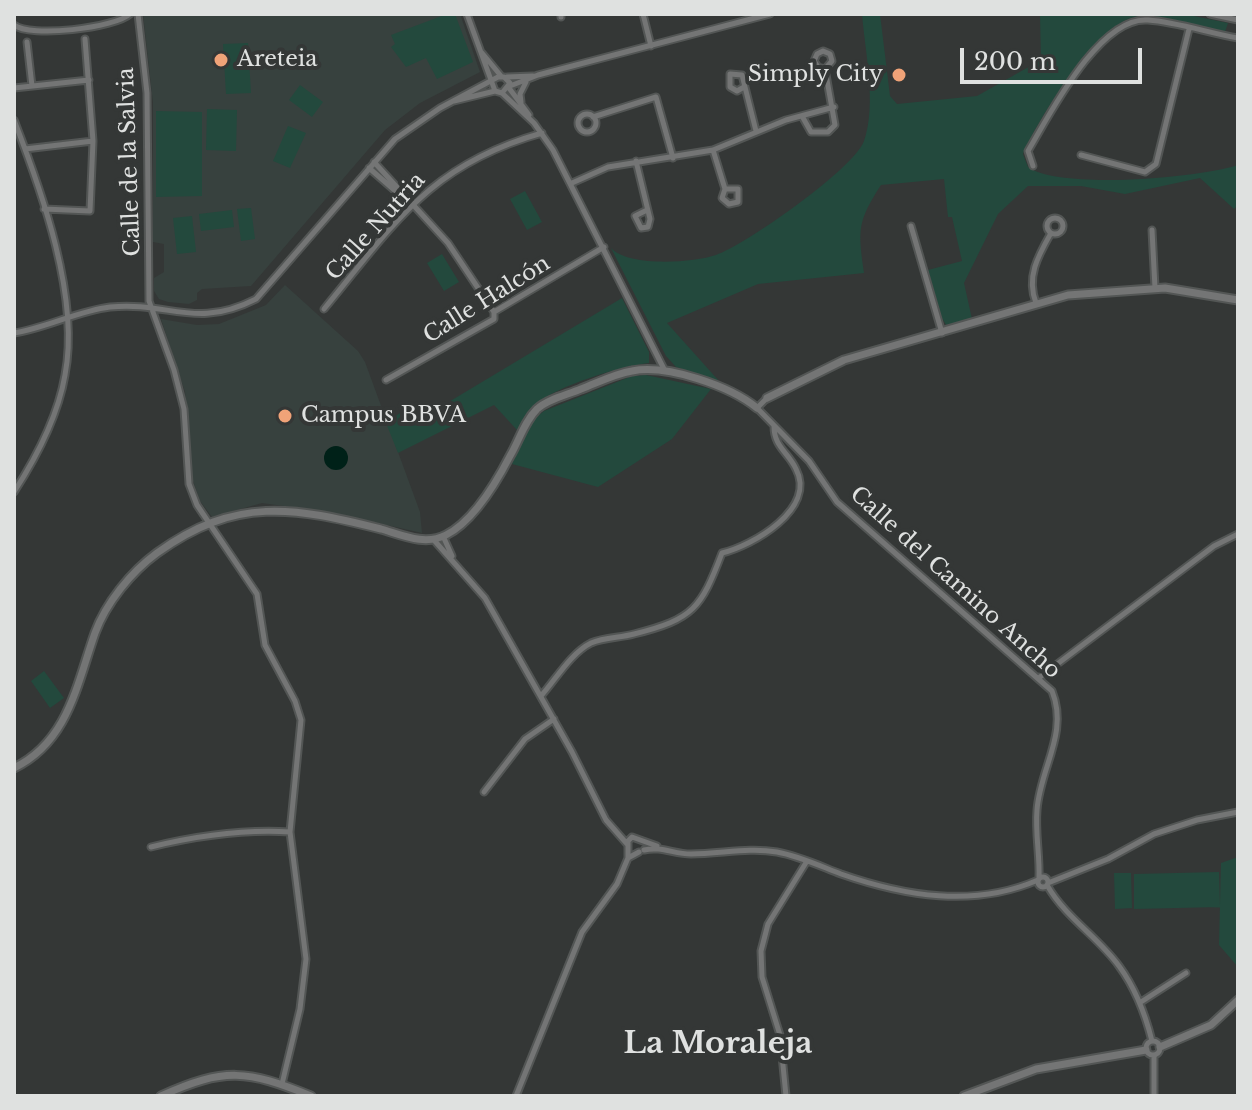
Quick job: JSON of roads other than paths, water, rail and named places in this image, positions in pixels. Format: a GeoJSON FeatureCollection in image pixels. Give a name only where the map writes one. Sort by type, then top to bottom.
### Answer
{"type":"FeatureCollection","features":[{"type":"Feature","properties":{"kind":"street"},"geometry":{"type":"LineString","coordinates":[[14,25],[31,32],[85,27],[119,23],[130,14]]}},
{"type":"Feature","properties":{"kind":"street","name":"Calle de la Salvia"},"geometry":{"type":"LineString","coordinates":[[138,14],[147,93],[149,294],[184,409],[189,484],[210,525],[257,594],[265,645],[300,711],[302,728],[290,832],[306,959],[285,1085],[287,1096]]}},
{"type":"Feature","properties":{"kind":"street"},"geometry":{"type":"LineString","coordinates":[[467,14],[488,77],[499,92],[543,133],[572,183],[665,371]]}},
{"type":"Feature","properties":{"kind":"street"},"geometry":{"type":"LineString","coordinates":[[643,14],[651,46]]}},
{"type":"Feature","properties":{"kind":"street"},"geometry":{"type":"LineString","coordinates":[[454,101],[499,92],[538,75],[770,14]]}},
{"type":"Feature","properties":{"kind":"street"},"geometry":{"type":"LineString","coordinates":[[1210,14],[1238,20]]}},
{"type":"Feature","properties":{"kind":"street"},"geometry":{"type":"LineString","coordinates":[[1033,166],[1028,151],[1079,65],[1128,25],[1145,19],[1238,37]]}},
{"type":"Feature","properties":{"kind":"street"},"geometry":{"type":"LineString","coordinates":[[1081,155],[1145,172],[1156,164],[1189,29]]}},
{"type":"Feature","properties":{"kind":"street"},"geometry":{"type":"LineString","coordinates":[[44,209],[90,211],[93,141],[85,39]]}},
{"type":"Feature","properties":{"kind":"street"},"geometry":{"type":"LineString","coordinates":[[27,42],[32,86]]}},
{"type":"Feature","properties":{"kind":"street"},"geometry":{"type":"LineString","coordinates":[[477,46],[503,76],[534,123]]}},
{"type":"Feature","properties":{"kind":"street"},"geometry":{"type":"LineString","coordinates":[[802,116],[811,132],[828,132],[837,121],[825,69]]}},
{"type":"Feature","properties":{"kind":"street"},"geometry":{"type":"LineString","coordinates":[[14,333],[110,307],[211,315],[234,310],[256,299],[275,281],[374,162],[407,130],[503,76],[538,75]]}},
{"type":"Feature","properties":{"kind":"street"},"geometry":{"type":"LineString","coordinates":[[14,88],[89,80]]}},
{"type":"Feature","properties":{"kind":"street"},"geometry":{"type":"LineString","coordinates":[[522,103],[520,94],[527,80]]}},
{"type":"Feature","properties":{"kind":"street"},"geometry":{"type":"LineString","coordinates":[[744,87],[756,131]]}},
{"type":"Feature","properties":{"kind":"street"},"geometry":{"type":"LineString","coordinates":[[593,117],[656,97],[673,158]]}},
{"type":"Feature","properties":{"kind":"street"},"geometry":{"type":"LineString","coordinates":[[572,183],[608,167],[713,150],[756,131],[834,107]]}},
{"type":"Feature","properties":{"kind":"street"},"geometry":{"type":"LineString","coordinates":[[14,120],[44,209],[69,343],[62,390],[52,419],[17,481],[14,492]]}},
{"type":"Feature","properties":{"kind":"street","name":"Calle Nutria"},"geometry":{"type":"LineString","coordinates":[[324,309],[410,203],[443,176],[474,157],[543,133]]}},
{"type":"Feature","properties":{"kind":"street"},"geometry":{"type":"LineString","coordinates":[[25,149],[93,141]]}},
{"type":"Feature","properties":{"kind":"street"},"geometry":{"type":"LineString","coordinates":[[713,150],[725,189]]}},
{"type":"Feature","properties":{"kind":"street"},"geometry":{"type":"LineString","coordinates":[[636,161],[647,210]]}},
{"type":"Feature","properties":{"kind":"street"},"geometry":{"type":"LineString","coordinates":[[374,162],[448,243],[494,312]]}},
{"type":"Feature","properties":{"kind":"street"},"geometry":{"type":"LineString","coordinates":[[369,168],[402,200],[410,203]]}},
{"type":"Feature","properties":{"kind":"street"},"geometry":{"type":"LineString","coordinates":[[911,226],[942,333]]}},
{"type":"Feature","properties":{"kind":"street"},"geometry":{"type":"LineString","coordinates":[[1152,230],[1155,288]]}},
{"type":"Feature","properties":{"kind":"street"},"geometry":{"type":"LineString","coordinates":[[1036,303],[1032,292],[1034,270],[1051,233]]}},
{"type":"Feature","properties":{"kind":"street","name":"Calle Halcón"},"geometry":{"type":"LineString","coordinates":[[386,380],[494,319],[494,312],[604,247]]}},
{"type":"Feature","properties":{"kind":"street"},"geometry":{"type":"LineString","coordinates":[[14,768],[38,753],[58,732],[83,676],[96,632],[116,595],[157,553],[210,525],[246,512],[268,509],[433,539],[459,525],[485,496],[539,407],[622,373],[665,371],[726,389],[754,405],[844,360],[1068,295],[1155,288],[1238,300]]}},
{"type":"Feature","properties":{"kind":"street"},"geometry":{"type":"LineString","coordinates":[[656,370],[657,353]]}},
{"type":"Feature","properties":{"kind":"street","name":"Calle del Camino Ancho"},"geometry":{"type":"LineString","coordinates":[[754,405],[809,461],[837,502],[978,627],[1040,677],[1052,691],[1059,719],[1037,812],[1043,882]]}},
{"type":"Feature","properties":{"kind":"street"},"geometry":{"type":"LineString","coordinates":[[541,696],[573,657],[592,642],[651,629],[692,611],[705,597],[722,553],[760,538],[779,524],[792,507],[800,481],[798,471],[774,439],[774,426]]}},
{"type":"Feature","properties":{"kind":"street"},"geometry":{"type":"LineString","coordinates":[[1040,677],[1214,546],[1238,534]]}},
{"type":"Feature","properties":{"kind":"street"},"geometry":{"type":"LineString","coordinates":[[443,536],[454,560]]}},
{"type":"Feature","properties":{"kind":"street"},"geometry":{"type":"LineString","coordinates":[[433,539],[485,598],[554,719],[606,820],[628,846],[641,851],[666,850]]}},
{"type":"Feature","properties":{"kind":"street"},"geometry":{"type":"LineString","coordinates":[[484,792],[525,739],[554,719]]}},
{"type":"Feature","properties":{"kind":"street"},"geometry":{"type":"LineString","coordinates":[[618,833],[666,850],[689,854],[759,850],[920,895],[974,895],[1054,879],[1108,859],[1154,834],[1197,820],[1238,812]]}},
{"type":"Feature","properties":{"kind":"street"},"geometry":{"type":"LineString","coordinates":[[151,847],[187,842],[205,835],[257,830],[290,832]]}},
{"type":"Feature","properties":{"kind":"street"},"geometry":{"type":"LineString","coordinates":[[516,1096],[582,932],[617,884],[628,858],[632,837]]}},
{"type":"Feature","properties":{"kind":"street"},"geometry":{"type":"LineString","coordinates":[[641,851],[643,841]]}},
{"type":"Feature","properties":{"kind":"street"},"geometry":{"type":"LineString","coordinates":[[628,858],[641,851]]}},
{"type":"Feature","properties":{"kind":"street"},"geometry":{"type":"LineString","coordinates":[[786,1096],[780,1035],[762,977],[761,951],[768,924],[807,861]]}},
{"type":"Feature","properties":{"kind":"street"},"geometry":{"type":"LineString","coordinates":[[1043,882],[1118,963],[1141,1002],[1152,1041],[1160,1047]]}},
{"type":"Feature","properties":{"kind":"street"},"geometry":{"type":"LineString","coordinates":[[1141,1002],[1186,973]]}},
{"type":"Feature","properties":{"kind":"street"},"geometry":{"type":"LineString","coordinates":[[1154,1096],[1154,1055],[1160,1047],[1211,1025],[1238,1000]]}},
{"type":"Feature","properties":{"kind":"street"},"geometry":{"type":"LineString","coordinates":[[1146,1050],[1152,1041]]}},
{"type":"Feature","properties":{"kind":"street"},"geometry":{"type":"LineString","coordinates":[[964,1096],[1036,1069],[1146,1050],[1154,1055]]}},
{"type":"Feature","properties":{"kind":"street"},"geometry":{"type":"LineString","coordinates":[[161,1096],[208,1078],[234,1073],[256,1075],[311,1096]]}},
{"type":"Feature","properties":{"kind":"place","name":"Areteia"},"geometry":{"type":"Point","coordinates":[221,60]}},
{"type":"Feature","properties":{"kind":"place","name":"Simply City"},"geometry":{"type":"Point","coordinates":[899,75]}},
{"type":"Feature","properties":{"kind":"place","name":"Campus BBVA"},"geometry":{"type":"Point","coordinates":[285,416]}},
{"type":"Feature","properties":{"kind":"district","name":"La Moraleja"},"geometry":{"type":"Point","coordinates":[718,1045]}}]}
